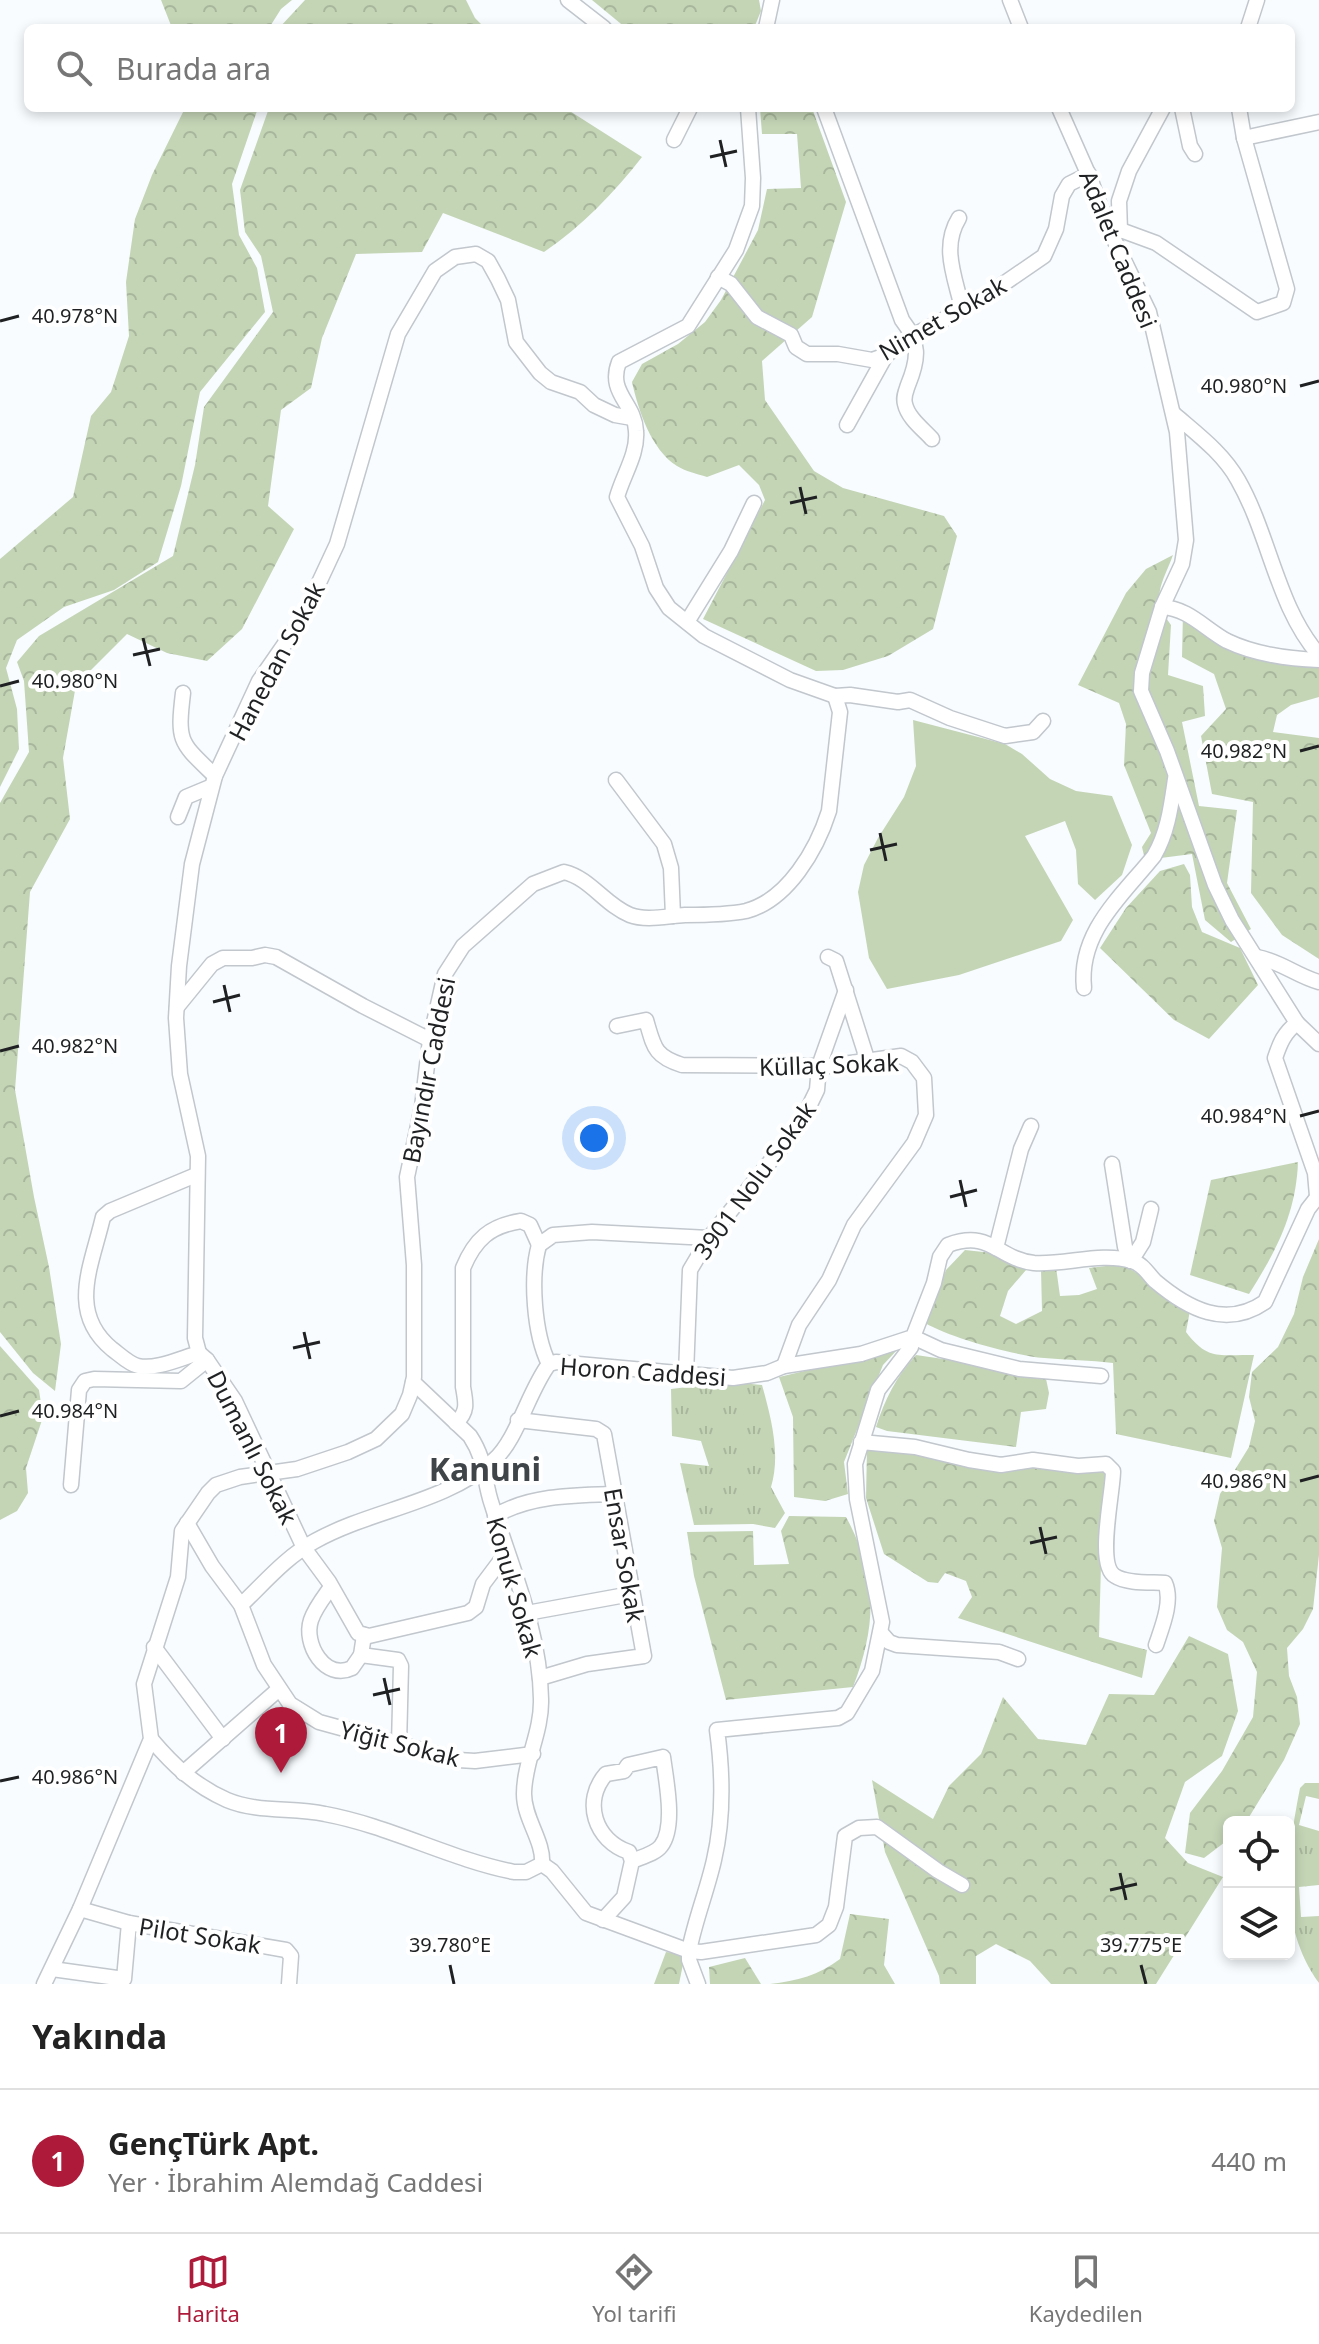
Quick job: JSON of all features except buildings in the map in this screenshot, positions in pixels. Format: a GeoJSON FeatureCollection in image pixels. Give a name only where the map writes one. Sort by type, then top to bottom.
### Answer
{"type":"FeatureCollection","features":[{"type":"Feature","properties":{"kind":"street"},"geometry":{"type":"LineString","coordinates":[[568,0],[599,24]]}},
{"type":"Feature","properties":{"kind":"street"},"geometry":{"type":"LineString","coordinates":[[767,24],[772,0]]}},
{"type":"Feature","properties":{"kind":"street"},"geometry":{"type":"LineString","coordinates":[[1010,0],[1019,24]]}},
{"type":"Feature","properties":{"kind":"street"},"geometry":{"type":"LineString","coordinates":[[1249,24],[1257,0]]}},
{"type":"Feature","properties":{"kind":"street"},"geometry":{"type":"LineString","coordinates":[[674,140],[688,112]]}},
{"type":"Feature","properties":{"kind":"street"},"geometry":{"type":"LineString","coordinates":[[748,112],[752,206],[736,250],[688,326],[619,362],[614,374],[617,389],[637,428],[634,451],[617,497],[642,546],[656,588],[669,608],[704,636],[790,680],[835,696],[850,695],[898,702],[910,700],[950,718],[1005,736],[1033,732],[1043,721]]}},
{"type":"Feature","properties":{"kind":"street"},"geometry":{"type":"LineString","coordinates":[[825,112],[902,320],[914,335],[917,351],[914,370],[904,395],[905,405],[932,439]]}},
{"type":"Feature","properties":{"kind":"street","name":"Adalet Caddesi"},"geometry":{"type":"LineString","coordinates":[[1061,112],[1149,312],[1173,413],[1182,475],[1186,540],[1182,564],[1162,607],[1142,673],[1141,691],[1215,885],[1232,920],[1297,1023],[1319,1044]]}},
{"type":"Feature","properties":{"kind":"street"},"geometry":{"type":"LineString","coordinates":[[1161,112],[1129,171],[1113,228],[1156,243],[1257,312],[1283,303],[1287,289],[1244,138],[1240,112]]}},
{"type":"Feature","properties":{"kind":"street"},"geometry":{"type":"LineString","coordinates":[[1183,112],[1190,146],[1195,154]]}},
{"type":"Feature","properties":{"kind":"street"},"geometry":{"type":"LineString","coordinates":[[1244,138],[1319,122]]}},
{"type":"Feature","properties":{"kind":"street","name":"Nimet Sokak"},"geometry":{"type":"LineString","coordinates":[[718,277],[731,284],[757,317],[791,335],[796,347],[807,354],[838,354],[872,360],[977,302],[1044,256],[1056,229],[1062,196],[1069,184],[1089,174]]}},
{"type":"Feature","properties":{"kind":"street"},"geometry":{"type":"LineString","coordinates":[[959,218],[950,232],[948,249],[962,308]]}},
{"type":"Feature","properties":{"kind":"street","name":"Hanedan Sokak"},"geometry":{"type":"LineString","coordinates":[[203,1357],[195,1338],[198,1156],[180,1074],[176,1007],[192,864],[213,781],[259,681],[302,619],[337,544],[398,334],[435,271],[442,264],[467,254],[476,254],[488,261],[508,300],[516,342],[540,373],[551,382],[580,392],[594,405],[615,415],[632,418]]}},
{"type":"Feature","properties":{"kind":"street"},"geometry":{"type":"LineString","coordinates":[[847,425],[886,355]]}},
{"type":"Feature","properties":{"kind":"street"},"geometry":{"type":"LineString","coordinates":[[1173,413],[1211,445],[1238,479],[1302,632],[1319,658]]}},
{"type":"Feature","properties":{"kind":"street"},"geometry":{"type":"LineString","coordinates":[[687,622],[731,551],[754,503]]}},
{"type":"Feature","properties":{"kind":"street"},"geometry":{"type":"LineString","coordinates":[[1162,607],[1178,608],[1230,642],[1295,659],[1319,658]]}},
{"type":"Feature","properties":{"kind":"street"},"geometry":{"type":"LineString","coordinates":[[178,817],[186,797],[213,781],[180,736],[183,693]]}},
{"type":"Feature","properties":{"kind":"street","name":"Bayındır Caddesi"},"geometry":{"type":"LineString","coordinates":[[44,1984],[80,1909],[151,1739],[144,1684],[178,1577],[182,1531],[187,1523],[216,1485],[240,1477],[297,1469],[348,1452],[376,1439],[402,1414],[413,1382],[414,1265],[406,1191],[422,1107],[430,1040],[445,974],[451,964],[463,946],[533,884],[564,872],[580,878],[611,904],[639,918],[747,910],[769,899],[796,876],[807,860],[829,811],[840,712],[835,696]]}},
{"type":"Feature","properties":{"kind":"street"},"geometry":{"type":"LineString","coordinates":[[1084,988],[1084,962],[1095,928],[1161,845],[1175,775]]}},
{"type":"Feature","properties":{"kind":"street"},"geometry":{"type":"LineString","coordinates":[[616,780],[664,844],[671,868],[673,916]]}},
{"type":"Feature","properties":{"kind":"street"},"geometry":{"type":"LineString","coordinates":[[176,1007],[212,964],[223,958],[265,955],[276,957],[430,1040]]}},
{"type":"Feature","properties":{"kind":"street"},"geometry":{"type":"LineString","coordinates":[[828,957],[836,961],[868,1062]]}},
{"type":"Feature","properties":{"kind":"street"},"geometry":{"type":"LineString","coordinates":[[1257,957],[1319,982]]}},
{"type":"Feature","properties":{"kind":"street","name":"3901 Nolu Sokak"},"geometry":{"type":"LineString","coordinates":[[686,1374],[690,1270],[709,1238],[801,1123],[817,1090],[819,1066],[846,990]]}},
{"type":"Feature","properties":{"kind":"street","name":"Küllaç Sokak"},"geometry":{"type":"LineString","coordinates":[[617,1026],[646,1020],[657,1053],[666,1060],[682,1065],[819,1066],[901,1056],[912,1062],[924,1078],[926,1115],[914,1143],[854,1225],[829,1280],[799,1325],[784,1366]]}},
{"type":"Feature","properties":{"kind":"street"},"geometry":{"type":"LineString","coordinates":[[698,1984],[689,1951],[714,1859],[723,1799],[717,1730],[830,1719],[847,1713],[872,1671],[882,1622],[857,1499],[855,1464],[878,1390],[911,1347],[940,1257],[948,1245],[971,1239],[987,1242],[1018,1260],[1035,1263],[1131,1261],[1141,1265],[1172,1293],[1200,1309],[1219,1316],[1234,1316],[1253,1310],[1265,1302],[1308,1209],[1318,1196],[1315,1173],[1275,1058],[1287,1031],[1297,1023]]}},
{"type":"Feature","properties":{"kind":"street"},"geometry":{"type":"LineString","coordinates":[[996,1248],[1021,1149],[1031,1126]]}},
{"type":"Feature","properties":{"kind":"street"},"geometry":{"type":"LineString","coordinates":[[1112,1164],[1125,1247],[1131,1261]]}},
{"type":"Feature","properties":{"kind":"street","name":"Dumanlı Sokak"},"geometry":{"type":"LineString","coordinates":[[196,1175],[110,1211],[103,1217],[85,1298],[90,1324],[104,1342],[137,1366],[203,1357],[235,1401],[304,1548],[358,1633],[364,1635]]}},
{"type":"Feature","properties":{"kind":"street"},"geometry":{"type":"LineString","coordinates":[[1131,1261],[1143,1242],[1151,1209]]}},
{"type":"Feature","properties":{"kind":"street"},"geometry":{"type":"LineString","coordinates":[[456,1423],[465,1415],[466,1406],[463,1387],[463,1268],[470,1250],[491,1231],[521,1221],[530,1225],[539,1245]]}},
{"type":"Feature","properties":{"kind":"street"},"geometry":{"type":"LineString","coordinates":[[549,1364],[539,1338],[534,1289],[535,1258],[539,1245],[553,1235],[592,1232],[709,1238]]}},
{"type":"Feature","properties":{"kind":"street"},"geometry":{"type":"LineString","coordinates":[[913,1337],[941,1350],[1019,1369],[1101,1376]]}},
{"type":"Feature","properties":{"kind":"street","name":"Horon Caddesi"},"geometry":{"type":"LineString","coordinates":[[241,1605],[317,1539],[430,1497],[497,1458],[549,1364],[556,1362],[742,1377],[767,1373],[784,1366],[861,1354],[913,1337]]}},
{"type":"Feature","properties":{"kind":"street"},"geometry":{"type":"LineString","coordinates":[[71,1485],[79,1390],[85,1381],[181,1381],[203,1357]]}},
{"type":"Feature","properties":{"kind":"street","name":"Konuk Sokak"},"geometry":{"type":"LineString","coordinates":[[413,1382],[470,1436],[485,1467],[495,1516],[527,1613],[540,1678],[540,1725],[524,1796],[528,1818],[543,1856],[542,1864]]}},
{"type":"Feature","properties":{"kind":"street","name":"Ensar Sokak"},"geometry":{"type":"LineString","coordinates":[[518,1420],[596,1429],[604,1434],[644,1656],[587,1664],[540,1678]]}},
{"type":"Feature","properties":{"kind":"street"},"geometry":{"type":"LineString","coordinates":[[861,1442],[915,1447],[1001,1465],[1033,1460],[1078,1466],[1106,1464],[1113,1471],[1106,1565],[1111,1575],[1119,1579],[1165,1583],[1167,1604],[1156,1645]]}},
{"type":"Feature","properties":{"kind":"street"},"geometry":{"type":"LineString","coordinates":[[495,1516],[506,1509],[536,1501],[614,1494]]}},
{"type":"Feature","properties":{"kind":"street","name":"Yiğit Sokak"},"geometry":{"type":"LineString","coordinates":[[187,1523],[212,1566],[241,1605],[264,1665],[290,1704],[319,1722],[458,1760],[533,1754]]}},
{"type":"Feature","properties":{"kind":"street"},"geometry":{"type":"LineString","coordinates":[[331,1587],[311,1620],[309,1630],[314,1652],[320,1662],[341,1671],[352,1668],[361,1655],[364,1635],[398,1631],[468,1613],[476,1607],[483,1584],[507,1552]]}},
{"type":"Feature","properties":{"kind":"street"},"geometry":{"type":"LineString","coordinates":[[527,1613],[631,1594]]}},
{"type":"Feature","properties":{"kind":"street"},"geometry":{"type":"LineString","coordinates":[[881,1633],[897,1645],[999,1652],[1018,1659]]}},
{"type":"Feature","properties":{"kind":"street"},"geometry":{"type":"LineString","coordinates":[[154,1647],[223,1739]]}},
{"type":"Feature","properties":{"kind":"street"},"geometry":{"type":"LineString","coordinates":[[361,1655],[398,1660],[401,1666],[399,1745]]}},
{"type":"Feature","properties":{"kind":"street"},"geometry":{"type":"LineString","coordinates":[[183,1773],[279,1689]]}},
{"type":"Feature","properties":{"kind":"street"},"geometry":{"type":"LineString","coordinates":[[151,1739],[183,1773],[203,1788],[237,1804],[326,1814],[514,1872],[526,1872],[542,1864],[552,1871],[578,1906],[603,1920],[689,1951],[701,1952],[816,1935],[829,1925],[836,1907],[845,1836],[859,1828],[877,1827],[962,1885]]}},
{"type":"Feature","properties":{"kind":"street"},"geometry":{"type":"LineString","coordinates":[[603,1920],[624,1897],[632,1861],[629,1852],[615,1847],[600,1830],[593,1795],[606,1774],[663,1757],[668,1796],[666,1836],[660,1848],[632,1861]]}},
{"type":"Feature","properties":{"kind":"street","name":"Pilot Sokak"},"geometry":{"type":"LineString","coordinates":[[80,1909],[129,1923],[286,1950],[291,1956],[289,1984]]}},
{"type":"Feature","properties":{"kind":"street"},"geometry":{"type":"LineString","coordinates":[[52,1969],[124,1979],[129,1923]]}},
{"type":"Feature","properties":{"kind":"green space"},"geometry":{"type":"Polygon","coordinates":[[[161,0],[292,0],[281,9],[272,24],[170,24],[161,0]]]}},
{"type":"Feature","properties":{"kind":"green space"},"geometry":{"type":"Polygon","coordinates":[[[305,0],[466,0],[481,24],[283,24],[305,0]]]}},
{"type":"Feature","properties":{"kind":"green space"},"geometry":{"type":"Polygon","coordinates":[[[592,0],[759,0],[761,11],[756,24],[621,24],[592,0]]]}},
{"type":"Feature","properties":{"kind":"green space"},"geometry":{"type":"Polygon","coordinates":[[[183,112],[257,112],[232,184],[239,235],[257,268],[265,312],[200,392],[181,486],[158,562],[114,590],[64,607],[17,640],[6,668],[17,709],[19,749],[0,787],[0,559],[73,497],[91,416],[111,392],[129,336],[126,282],[135,219],[152,175],[183,112]]]}},
{"type":"Feature","properties":{"kind":"green space"},"geometry":{"type":"Polygon","coordinates":[[[268,112],[571,112],[642,157],[596,209],[544,252],[443,213],[422,252],[356,254],[322,338],[311,388],[281,410],[268,506],[294,529],[242,629],[207,661],[167,653],[127,634],[76,685],[63,758],[70,819],[30,892],[15,1090],[61,1344],[55,1391],[33,1373],[0,1332],[0,803],[29,752],[24,681],[17,662],[39,636],[173,556],[195,465],[204,407],[273,312],[261,256],[245,232],[240,190],[268,112]]]}},
{"type":"Feature","properties":{"kind":"green space"},"geometry":{"type":"Polygon","coordinates":[[[760,112],[813,112],[846,202],[812,317],[762,361],[765,400],[814,471],[843,488],[944,516],[957,536],[933,629],[888,656],[843,670],[816,671],[703,619],[765,500],[759,485],[739,465],[707,477],[677,466],[668,459],[647,428],[632,382],[642,364],[678,344],[705,322],[721,300],[758,230],[767,189],[801,188],[797,134],[762,134],[760,112]]]}},
{"type":"Feature","properties":{"kind":"green space"},"geometry":{"type":"Polygon","coordinates":[[[1173,555],[1162,583],[1160,598],[1171,625],[1168,675],[1203,686],[1205,716],[1182,722],[1199,806],[1237,810],[1227,883],[1251,929],[1231,942],[1205,920],[1192,854],[1145,860],[1142,847],[1151,833],[1124,765],[1126,724],[1119,703],[1078,685],[1126,593],[1146,569],[1173,555]]]}},
{"type":"Feature","properties":{"kind":"green space"},"geometry":{"type":"Polygon","coordinates":[[[1183,612],[1264,659],[1319,664],[1319,697],[1291,705],[1277,715],[1273,732],[1319,738],[1319,959],[1282,935],[1251,893],[1253,802],[1212,794],[1201,736],[1226,709],[1214,674],[1182,657],[1183,612]]]}},
{"type":"Feature","properties":{"kind":"green space"},"geometry":{"type":"Polygon","coordinates":[[[913,720],[1005,744],[1022,754],[1050,779],[1076,791],[1112,796],[1132,845],[1122,875],[1095,900],[1078,884],[1076,850],[1065,821],[1025,836],[1073,920],[1061,941],[959,975],[887,989],[869,958],[858,892],[864,865],[904,797],[916,766],[913,720]]]}},
{"type":"Feature","properties":{"kind":"green space"},"geometry":{"type":"Polygon","coordinates":[[[1184,864],[1190,875],[1192,907],[1202,932],[1240,948],[1258,985],[1209,1039],[1174,1020],[1100,948],[1126,908],[1160,871],[1184,864]]]}},
{"type":"Feature","properties":{"kind":"green space"},"geometry":{"type":"Polygon","coordinates":[[[1298,1162],[1289,1215],[1268,1263],[1249,1294],[1190,1275],[1211,1180],[1298,1162]]]}},
{"type":"Feature","properties":{"kind":"green space"},"geometry":{"type":"Polygon","coordinates":[[[1319,1239],[1319,1555],[1313,1609],[1303,1629],[1287,1648],[1289,1676],[1297,1697],[1300,1724],[1284,1760],[1250,1816],[1223,1816],[1223,1844],[1204,1858],[1185,1853],[1190,1813],[1222,1771],[1253,1717],[1257,1672],[1243,1642],[1227,1630],[1217,1607],[1222,1548],[1214,1521],[1220,1494],[1249,1447],[1255,1421],[1249,1397],[1252,1372],[1278,1347],[1294,1314],[1303,1277],[1319,1239]]]}},
{"type":"Feature","properties":{"kind":"green space"},"geometry":{"type":"Polygon","coordinates":[[[965,1250],[1002,1254],[1026,1270],[1008,1291],[1000,1316],[1016,1324],[1042,1311],[1041,1270],[1056,1267],[1060,1296],[1079,1295],[1097,1289],[1089,1268],[1122,1264],[1191,1305],[1186,1332],[1194,1342],[1216,1354],[1254,1355],[1231,1458],[1116,1434],[1113,1363],[1016,1353],[966,1340],[925,1323],[946,1270],[965,1250]]]}},
{"type":"Feature","properties":{"kind":"green space"},"geometry":{"type":"Polygon","coordinates":[[[0,1346],[39,1390],[43,1417],[26,1468],[28,1493],[17,1511],[0,1520],[0,1346]]]}},
{"type":"Feature","properties":{"kind":"green space"},"geometry":{"type":"Polygon","coordinates":[[[898,1349],[883,1365],[844,1462],[848,1494],[825,1501],[794,1497],[793,1417],[779,1377],[898,1349]]]}},
{"type":"Feature","properties":{"kind":"green space"},"geometry":{"type":"Polygon","coordinates":[[[916,1355],[1045,1374],[1049,1393],[1046,1409],[1021,1412],[1016,1447],[887,1431],[876,1427],[892,1389],[916,1355]]]}},
{"type":"Feature","properties":{"kind":"green space"},"geometry":{"type":"Polygon","coordinates":[[[730,1382],[762,1385],[775,1449],[771,1487],[785,1513],[775,1528],[753,1524],[694,1525],[680,1463],[709,1466],[701,1441],[672,1436],[671,1389],[730,1382]]]}},
{"type":"Feature","properties":{"kind":"green space"},"geometry":{"type":"Polygon","coordinates":[[[867,1449],[1063,1469],[1103,1464],[1107,1473],[1099,1637],[1147,1650],[1142,1678],[958,1618],[972,1597],[966,1581],[945,1573],[938,1583],[928,1582],[884,1554],[866,1498],[867,1449]]]}},
{"type":"Feature","properties":{"kind":"green space"},"geometry":{"type":"Polygon","coordinates":[[[789,1516],[846,1517],[864,1559],[869,1580],[870,1621],[861,1664],[853,1687],[726,1700],[694,1576],[687,1532],[753,1531],[754,1565],[789,1564],[781,1531],[789,1516]]]}},
{"type":"Feature","properties":{"kind":"green space"},"geometry":{"type":"Polygon","coordinates":[[[1189,1636],[1228,1654],[1238,1711],[1222,1756],[1185,1782],[1165,1838],[1188,1863],[1223,1877],[1156,1984],[1051,1984],[1030,1961],[996,1944],[976,1956],[976,1984],[940,1984],[885,1852],[872,1780],[933,1819],[949,1786],[981,1754],[1003,1697],[1038,1739],[1086,1745],[1109,1694],[1154,1695],[1189,1636]]]}},
{"type":"Feature","properties":{"kind":"green space"},"geometry":{"type":"Polygon","coordinates":[[[1305,1783],[1319,1783],[1319,1799],[1306,1796],[1299,1825],[1319,1831],[1319,1885],[1299,1887],[1301,1917],[1319,1916],[1319,1983],[1295,1932],[1295,1816],[1300,1788],[1305,1783]]]}},
{"type":"Feature","properties":{"kind":"green space"},"geometry":{"type":"Polygon","coordinates":[[[850,1914],[889,1919],[884,1965],[895,1984],[770,1984],[807,1976],[840,1959],[850,1914]]]}},
{"type":"Feature","properties":{"kind":"green space"},"geometry":{"type":"Polygon","coordinates":[[[666,1952],[685,1954],[679,1984],[654,1984],[666,1952]]]}},
{"type":"Feature","properties":{"kind":"green space"},"geometry":{"type":"Polygon","coordinates":[[[745,1958],[761,1984],[710,1984],[709,1967],[745,1958]]]}},
{"type":"Feature","properties":{"kind":"place","name":"GençTürk Apt."},"geometry":{"type":"Point","coordinates":[281,1773]}},
{"type":"Feature","properties":{"kind":"district","name":"Kanuni"},"geometry":{"type":"Point","coordinates":[485,1468]}}]}
